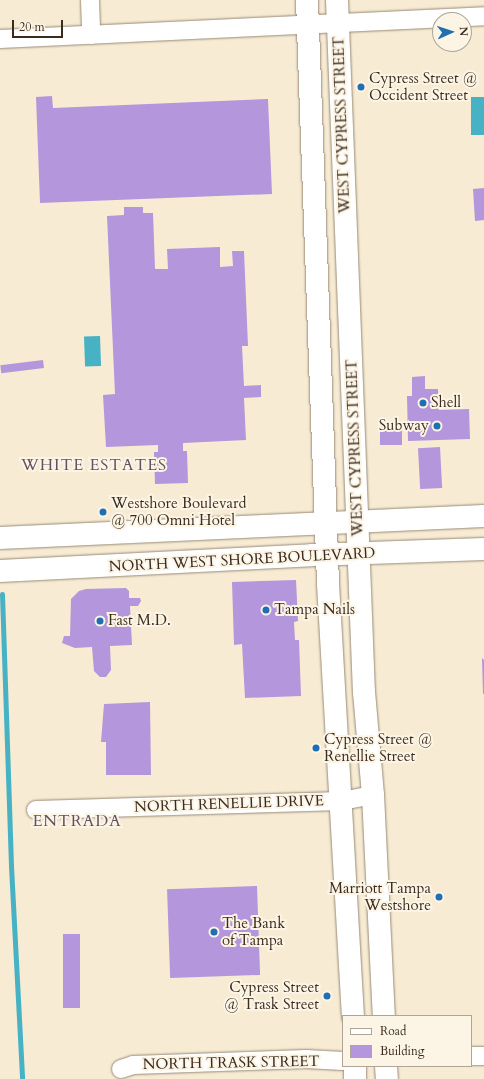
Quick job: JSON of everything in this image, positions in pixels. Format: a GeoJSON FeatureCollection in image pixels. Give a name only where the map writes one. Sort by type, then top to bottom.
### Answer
{"type":"FeatureCollection","features":[{"type":"Feature","properties":{"kind":"street"},"geometry":{"type":"LineString","coordinates":[[90,0],[91,35]]}},
{"type":"Feature","properties":{"kind":"street","name":"WEST CYPRESS STREET"},"geometry":{"type":"LineString","coordinates":[[307,0],[327,555],[334,709],[342,801],[353,1015]]}},
{"type":"Feature","properties":{"kind":"street","name":"WEST CYPRESS STREET"},"geometry":{"type":"LineString","coordinates":[[336,0],[364,692],[374,795],[384,1015]]}},
{"type":"Feature","properties":{"kind":"street"},"geometry":{"type":"LineString","coordinates":[[0,39],[484,16]]}},
{"type":"Feature","properties":{"kind":"street"},"geometry":{"type":"LineString","coordinates":[[317,291],[348,290]]}},
{"type":"Feature","properties":{"kind":"street","name":"NORTH WEST SHORE BOULEVARD"},"geometry":{"type":"LineString","coordinates":[[0,538],[358,523],[484,516]]}},
{"type":"Feature","properties":{"kind":"street","name":"NORTH WEST SHORE BOULEVARD"},"geometry":{"type":"LineString","coordinates":[[0,572],[327,555],[484,549]]}},
{"type":"Feature","properties":{"kind":"street","name":"NORTH RENELLIE DRIVE"},"geometry":{"type":"LineString","coordinates":[[36,810],[342,801],[374,795]]}},
{"type":"Feature","properties":{"kind":"street"},"geometry":{"type":"LineString","coordinates":[[472,1056],[484,1056]]}},
{"type":"Feature","properties":{"kind":"street","name":"NORTH TRASK STREET"},"geometry":{"type":"LineString","coordinates":[[121,1069],[133,1065],[306,1059],[342,1061]]}},
{"type":"Feature","properties":{"kind":"street"},"geometry":{"type":"LineString","coordinates":[[355,1067],[356,1079]]}},
{"type":"Feature","properties":{"kind":"street"},"geometry":{"type":"LineString","coordinates":[[386,1067],[387,1079]]}},
{"type":"Feature","properties":{"kind":"water"},"geometry":{"type":"Polygon","coordinates":[[[471,97],[484,97],[484,135],[471,135],[471,97]]]}},
{"type":"Feature","properties":{"kind":"water"},"geometry":{"type":"Polygon","coordinates":[[[100,336],[101,366],[85,367],[84,337],[100,336]]]}},
{"type":"Feature","properties":{"kind":"building"},"geometry":{"type":"Polygon","coordinates":[[[52,96],[53,108],[268,99],[272,194],[40,203],[36,97],[52,96]]]}},
{"type":"Feature","properties":{"kind":"building"},"geometry":{"type":"Polygon","coordinates":[[[484,188],[484,220],[475,221],[473,189],[484,188]]]}},
{"type":"Feature","properties":{"kind":"building"},"geometry":{"type":"Polygon","coordinates":[[[124,207],[143,207],[143,213],[153,213],[155,269],[168,269],[167,249],[220,247],[220,267],[233,266],[232,251],[244,251],[248,346],[242,346],[244,386],[261,385],[261,397],[244,398],[246,440],[183,443],[183,451],[187,451],[188,483],[155,484],[154,452],[158,452],[158,445],[106,447],[103,395],[115,394],[107,216],[124,215],[124,207]]]}},
{"type":"Feature","properties":{"kind":"building"},"geometry":{"type":"Polygon","coordinates":[[[43,360],[44,368],[1,373],[0,365],[43,360]]]}},
{"type":"Feature","properties":{"kind":"building","name":"Shell"},"geometry":{"type":"Polygon","coordinates":[[[425,376],[425,389],[438,389],[439,410],[469,409],[470,439],[408,441],[407,396],[412,396],[412,377],[425,376]]]}},
{"type":"Feature","properties":{"kind":"building"},"geometry":{"type":"Polygon","coordinates":[[[380,425],[402,425],[402,445],[380,445],[380,425]]]}},
{"type":"Feature","properties":{"kind":"building","name":"Shell"},"geometry":{"type":"Polygon","coordinates":[[[440,447],[442,488],[420,489],[418,448],[440,447]]]}},
{"type":"Feature","properties":{"kind":"building"},"geometry":{"type":"Polygon","coordinates":[[[296,580],[298,621],[294,622],[295,640],[299,640],[301,696],[245,698],[242,644],[234,645],[232,582],[296,580]]]}},
{"type":"Feature","properties":{"kind":"building","name":"Fast M.D."},"geometry":{"type":"Polygon","coordinates":[[[126,588],[129,591],[129,598],[140,598],[141,601],[138,606],[130,606],[132,645],[110,646],[111,670],[106,677],[100,677],[94,671],[92,647],[75,648],[62,643],[64,636],[70,636],[71,599],[79,591],[86,589],[126,588]]]}},
{"type":"Feature","properties":{"kind":"building"},"geometry":{"type":"Polygon","coordinates":[[[482,658],[484,660],[484,694],[483,694],[482,658]]]}},
{"type":"Feature","properties":{"kind":"building"},"geometry":{"type":"Polygon","coordinates":[[[150,702],[151,775],[106,775],[106,742],[101,742],[104,704],[150,702]]]}},
{"type":"Feature","properties":{"kind":"building","name":"The Bank of Tampa"},"geometry":{"type":"Polygon","coordinates":[[[257,886],[260,975],[170,978],[167,889],[257,886]]]}},
{"type":"Feature","properties":{"kind":"building"},"geometry":{"type":"Polygon","coordinates":[[[63,934],[80,934],[80,1008],[63,1008],[63,934]]]}},
{"type":"Feature","properties":{"kind":"waterway"},"geometry":{"type":"LineString","coordinates":[[2,594],[11,866],[22,1079]]}},
{"type":"Feature","properties":{"kind":"place","name":"Cypress Street @ Occident Street"},"geometry":{"type":"Point","coordinates":[361,87]}},
{"type":"Feature","properties":{"kind":"place","name":"Shell"},"geometry":{"type":"Point","coordinates":[423,403]}},
{"type":"Feature","properties":{"kind":"place","name":"Subway"},"geometry":{"type":"Point","coordinates":[437,426]}},
{"type":"Feature","properties":{"kind":"place","name":"Westshore Boulevard @ 700 Omni Hotel"},"geometry":{"type":"Point","coordinates":[103,512]}},
{"type":"Feature","properties":{"kind":"place","name":"Tampa Nails"},"geometry":{"type":"Point","coordinates":[266,610]}},
{"type":"Feature","properties":{"kind":"place","name":"Fast M.D."},"geometry":{"type":"Point","coordinates":[100,621]}},
{"type":"Feature","properties":{"kind":"place","name":"Cypress Street @ Renellie Street"},"geometry":{"type":"Point","coordinates":[316,748]}},
{"type":"Feature","properties":{"kind":"place","name":"Marriott Tampa Westshore"},"geometry":{"type":"Point","coordinates":[439,897]}},
{"type":"Feature","properties":{"kind":"place","name":"The Bank of Tampa"},"geometry":{"type":"Point","coordinates":[214,932]}},
{"type":"Feature","properties":{"kind":"place","name":"Cypress Street @ Trask Street"},"geometry":{"type":"Point","coordinates":[327,996]}},
{"type":"Feature","properties":{"kind":"district","name":"WHITE ESTATES"},"geometry":{"type":"Point","coordinates":[94,465]}},
{"type":"Feature","properties":{"kind":"district","name":"ENTRADA"},"geometry":{"type":"Point","coordinates":[77,821]}}]}
